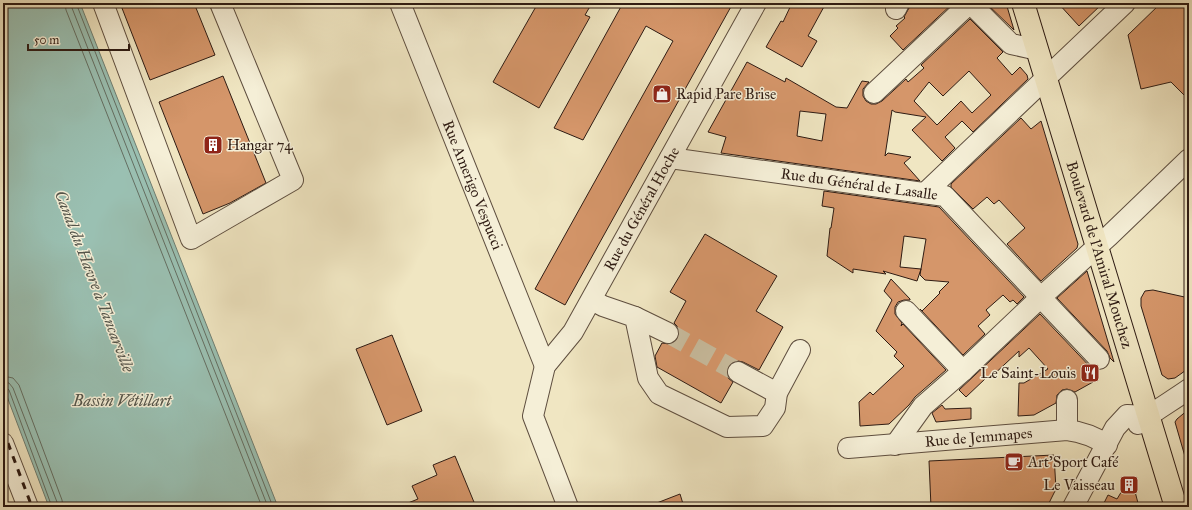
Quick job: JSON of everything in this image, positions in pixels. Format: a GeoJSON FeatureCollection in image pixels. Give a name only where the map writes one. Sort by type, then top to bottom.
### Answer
{"type":"FeatureCollection","features":[{"type":"Feature","properties":{"kind":"main road","name":"Boulevard de l'Amiral Mouchez"},"geometry":{"type":"LineString","coordinates":[[1023,3],[1036,46],[1051,73],[1096,246],[1176,507]]}},
{"type":"Feature","properties":{"kind":"street"},"geometry":{"type":"LineString","coordinates":[[103,3],[191,239],[293,180],[220,3]]}},
{"type":"Feature","properties":{"kind":"street","name":"Rue Amerigo Vespucci"},"geometry":{"type":"LineString","coordinates":[[400,3],[545,366]]}},
{"type":"Feature","properties":{"kind":"street","name":"Rue du Général Hoche"},"geometry":{"type":"LineString","coordinates":[[568,507],[534,416],[545,366],[573,332],[592,300],[756,3]]}},
{"type":"Feature","properties":{"kind":"street"},"geometry":{"type":"LineString","coordinates":[[874,94],[970,3],[1011,44],[1028,48],[1036,46]]}},
{"type":"Feature","properties":{"kind":"street"},"geometry":{"type":"LineString","coordinates":[[925,193],[1125,3]]}},
{"type":"Feature","properties":{"kind":"street","name":"Rue du Général de Lasalle"},"geometry":{"type":"LineString","coordinates":[[670,158],[945,196],[1099,359]]}},
{"type":"Feature","properties":{"kind":"street"},"geometry":{"type":"LineString","coordinates":[[895,445],[923,406],[963,371],[1189,159]]}},
{"type":"Feature","properties":{"kind":"street"},"geometry":{"type":"LineString","coordinates":[[592,300],[603,306],[636,317],[668,333]]}},
{"type":"Feature","properties":{"kind":"street"},"geometry":{"type":"LineString","coordinates":[[906,311],[963,371]]}},
{"type":"Feature","properties":{"kind":"street"},"geometry":{"type":"LineString","coordinates":[[636,317],[648,378],[659,394],[727,427],[763,426],[774,408],[777,393],[800,350]]}},
{"type":"Feature","properties":{"kind":"street"},"geometry":{"type":"LineString","coordinates":[[738,372],[777,393]]}},
{"type":"Feature","properties":{"kind":"street"},"geometry":{"type":"LineString","coordinates":[[1073,507],[1107,445],[1128,433],[1148,416],[1189,389]]}},
{"type":"Feature","properties":{"kind":"street"},"geometry":{"type":"LineString","coordinates":[[1066,400],[1068,430]]}},
{"type":"Feature","properties":{"kind":"street","name":"Rue de Jemmapes"},"geometry":{"type":"LineString","coordinates":[[848,448],[1068,430],[1094,436],[1107,445]]}},
{"type":"Feature","properties":{"kind":"street"},"geometry":{"type":"LineString","coordinates":[[3,443],[28,507]]}},
{"type":"Feature","properties":{"kind":"water","name":"Bassin Vétillart"},"geometry":{"type":"Polygon","coordinates":[[[3,3],[80,3],[278,507],[49,507],[3,386],[3,3]]]}},
{"type":"Feature","properties":{"kind":"building"},"geometry":{"type":"Polygon","coordinates":[[[120,3],[194,3],[215,55],[150,80],[120,3]]]}},
{"type":"Feature","properties":{"kind":"building"},"geometry":{"type":"Polygon","coordinates":[[[538,3],[592,3],[585,15],[590,17],[539,108],[493,82],[538,3]]]}},
{"type":"Feature","properties":{"kind":"building"},"geometry":{"type":"Polygon","coordinates":[[[623,3],[733,3],[565,305],[535,289],[673,41],[646,26],[583,140],[554,128],[623,3]]]}},
{"type":"Feature","properties":{"kind":"building"},"geometry":{"type":"Polygon","coordinates":[[[792,3],[826,3],[808,36],[817,41],[802,67],[766,47],[781,21],[783,22],[792,3]]]}},
{"type":"Feature","properties":{"kind":"building"},"geometry":{"type":"Polygon","coordinates":[[[910,3],[953,3],[903,50],[890,36],[898,28],[896,26],[905,18],[904,17],[910,3]]]}},
{"type":"Feature","properties":{"kind":"building"},"geometry":{"type":"Polygon","coordinates":[[[986,3],[1006,3],[1014,30],[986,3]]]}},
{"type":"Feature","properties":{"kind":"building"},"geometry":{"type":"Polygon","coordinates":[[[1058,3],[1103,3],[1079,26],[1058,3]]]}},
{"type":"Feature","properties":{"kind":"building"},"geometry":{"type":"Polygon","coordinates":[[[1161,3],[1189,3],[1189,100],[1171,82],[1141,89],[1128,35],[1161,3]]]}},
{"type":"Feature","properties":{"kind":"building"},"geometry":{"type":"Polygon","coordinates":[[[970,19],[1003,52],[997,58],[1012,75],[1020,67],[1027,75],[1028,79],[973,132],[962,121],[945,137],[955,148],[942,161],[912,130],[926,117],[895,112],[892,110],[885,156],[888,153],[911,157],[904,163],[920,181],[721,153],[726,137],[708,132],[747,62],[785,82],[786,78],[836,107],[847,108],[862,81],[869,82],[863,89],[863,96],[866,101],[871,104],[876,104],[882,101],[906,79],[908,82],[924,68],[921,65],[970,19]],[[969,71],[943,96],[929,82],[914,101],[937,125],[961,101],[972,113],[991,95],[969,71]],[[800,111],[797,136],[822,141],[826,114],[800,111]]]}},
{"type":"Feature","properties":{"kind":"building","name":"Hangar 74"},"geometry":{"type":"Polygon","coordinates":[[[223,76],[266,183],[230,203],[203,214],[159,102],[223,76]]]}},
{"type":"Feature","properties":{"kind":"building"},"geometry":{"type":"Polygon","coordinates":[[[1021,118],[1031,129],[1041,121],[1078,244],[1077,248],[1041,281],[1007,244],[1025,228],[999,200],[994,204],[987,197],[973,209],[951,187],[951,184],[1021,118]]]}},
{"type":"Feature","properties":{"kind":"building"},"geometry":{"type":"Polygon","coordinates":[[[824,191],[939,207],[1024,297],[1017,304],[1013,300],[1010,302],[1003,295],[986,310],[990,315],[978,326],[985,334],[963,355],[920,309],[922,311],[949,282],[925,280],[920,275],[921,269],[917,281],[883,271],[886,274],[853,269],[853,273],[827,256],[834,208],[822,206],[824,191]],[[904,236],[900,267],[921,269],[926,239],[904,236]]]}},
{"type":"Feature","properties":{"kind":"building"},"geometry":{"type":"Polygon","coordinates":[[[705,234],[777,276],[756,311],[783,327],[759,370],[738,361],[732,362],[728,366],[728,378],[733,382],[721,403],[657,367],[655,356],[662,343],[669,344],[675,342],[678,338],[679,332],[674,323],[686,301],[670,292],[705,234]]]}},
{"type":"Feature","properties":{"kind":"building"},"geometry":{"type":"Polygon","coordinates":[[[1087,271],[1114,362],[1110,358],[1107,351],[1057,298],[1087,271]]]}},
{"type":"Feature","properties":{"kind":"building"},"geometry":{"type":"Polygon","coordinates":[[[891,279],[910,299],[898,302],[895,307],[895,314],[902,323],[901,326],[903,324],[946,370],[915,397],[909,405],[889,424],[860,426],[859,402],[870,392],[873,395],[904,366],[894,356],[897,352],[876,331],[892,300],[884,291],[891,279]]]}},
{"type":"Feature","properties":{"kind":"building"},"geometry":{"type":"Polygon","coordinates":[[[1153,290],[1189,298],[1189,368],[1175,378],[1168,379],[1162,375],[1141,306],[1141,298],[1145,291],[1153,290]]]}},
{"type":"Feature","properties":{"kind":"building"},"geometry":{"type":"Polygon","coordinates":[[[1040,314],[1095,372],[1093,382],[1075,392],[1067,389],[1062,390],[1057,395],[1056,403],[1034,415],[1018,416],[1019,383],[1024,383],[1048,369],[1029,348],[1019,357],[1019,351],[990,378],[986,378],[966,397],[959,390],[1040,314]]]}},
{"type":"Feature","properties":{"kind":"building"},"geometry":{"type":"Polygon","coordinates":[[[392,335],[422,411],[387,425],[356,349],[392,335]]]}},
{"type":"Feature","properties":{"kind":"building"},"geometry":{"type":"Polygon","coordinates":[[[942,405],[945,409],[971,408],[971,419],[936,422],[932,413],[942,405]]]}},
{"type":"Feature","properties":{"kind":"building"},"geometry":{"type":"Polygon","coordinates":[[[1189,409],[1189,460],[1186,460],[1175,422],[1189,409]]]}},
{"type":"Feature","properties":{"kind":"building"},"geometry":{"type":"Polygon","coordinates":[[[1054,455],[1056,489],[1047,507],[931,507],[929,461],[1054,455]]]}},
{"type":"Feature","properties":{"kind":"building"},"geometry":{"type":"Polygon","coordinates":[[[455,456],[476,507],[398,507],[418,499],[412,486],[437,475],[433,465],[455,456]]]}},
{"type":"Feature","properties":{"kind":"building","name":"Le Vaisseau"},"geometry":{"type":"Polygon","coordinates":[[[1131,476],[1139,507],[1102,507],[1108,495],[1117,499],[1131,476]]]}},
{"type":"Feature","properties":{"kind":"building"},"geometry":{"type":"Polygon","coordinates":[[[680,494],[684,507],[649,507],[649,506],[680,494]]]}},
{"type":"Feature","properties":{"kind":"tunnel"},"geometry":{"type":"LineString","coordinates":[[668,333],[738,372]]}},
{"type":"Feature","properties":{"kind":"railway"},"geometry":{"type":"LineString","coordinates":[[3,430],[32,507]]}},
{"type":"Feature","properties":{"kind":"place","name":"Rapid Pare Brise"},"geometry":{"type":"Point","coordinates":[662,94]}},
{"type":"Feature","properties":{"kind":"place","name":"Hangar 74"},"geometry":{"type":"Point","coordinates":[213,145]}},
{"type":"Feature","properties":{"kind":"place","name":"Le Saint-Louis"},"geometry":{"type":"Point","coordinates":[1090,373]}},
{"type":"Feature","properties":{"kind":"place","name":"Art'Sport Café"},"geometry":{"type":"Point","coordinates":[1014,462]}},
{"type":"Feature","properties":{"kind":"place","name":"Le Vaisseau"},"geometry":{"type":"Point","coordinates":[1129,485]}},
{"type":"Feature","properties":{"kind":"water label","name":"Canal du Havre à Tancarville"},"geometry":{"type":"Point","coordinates":[95,281]}}]}
